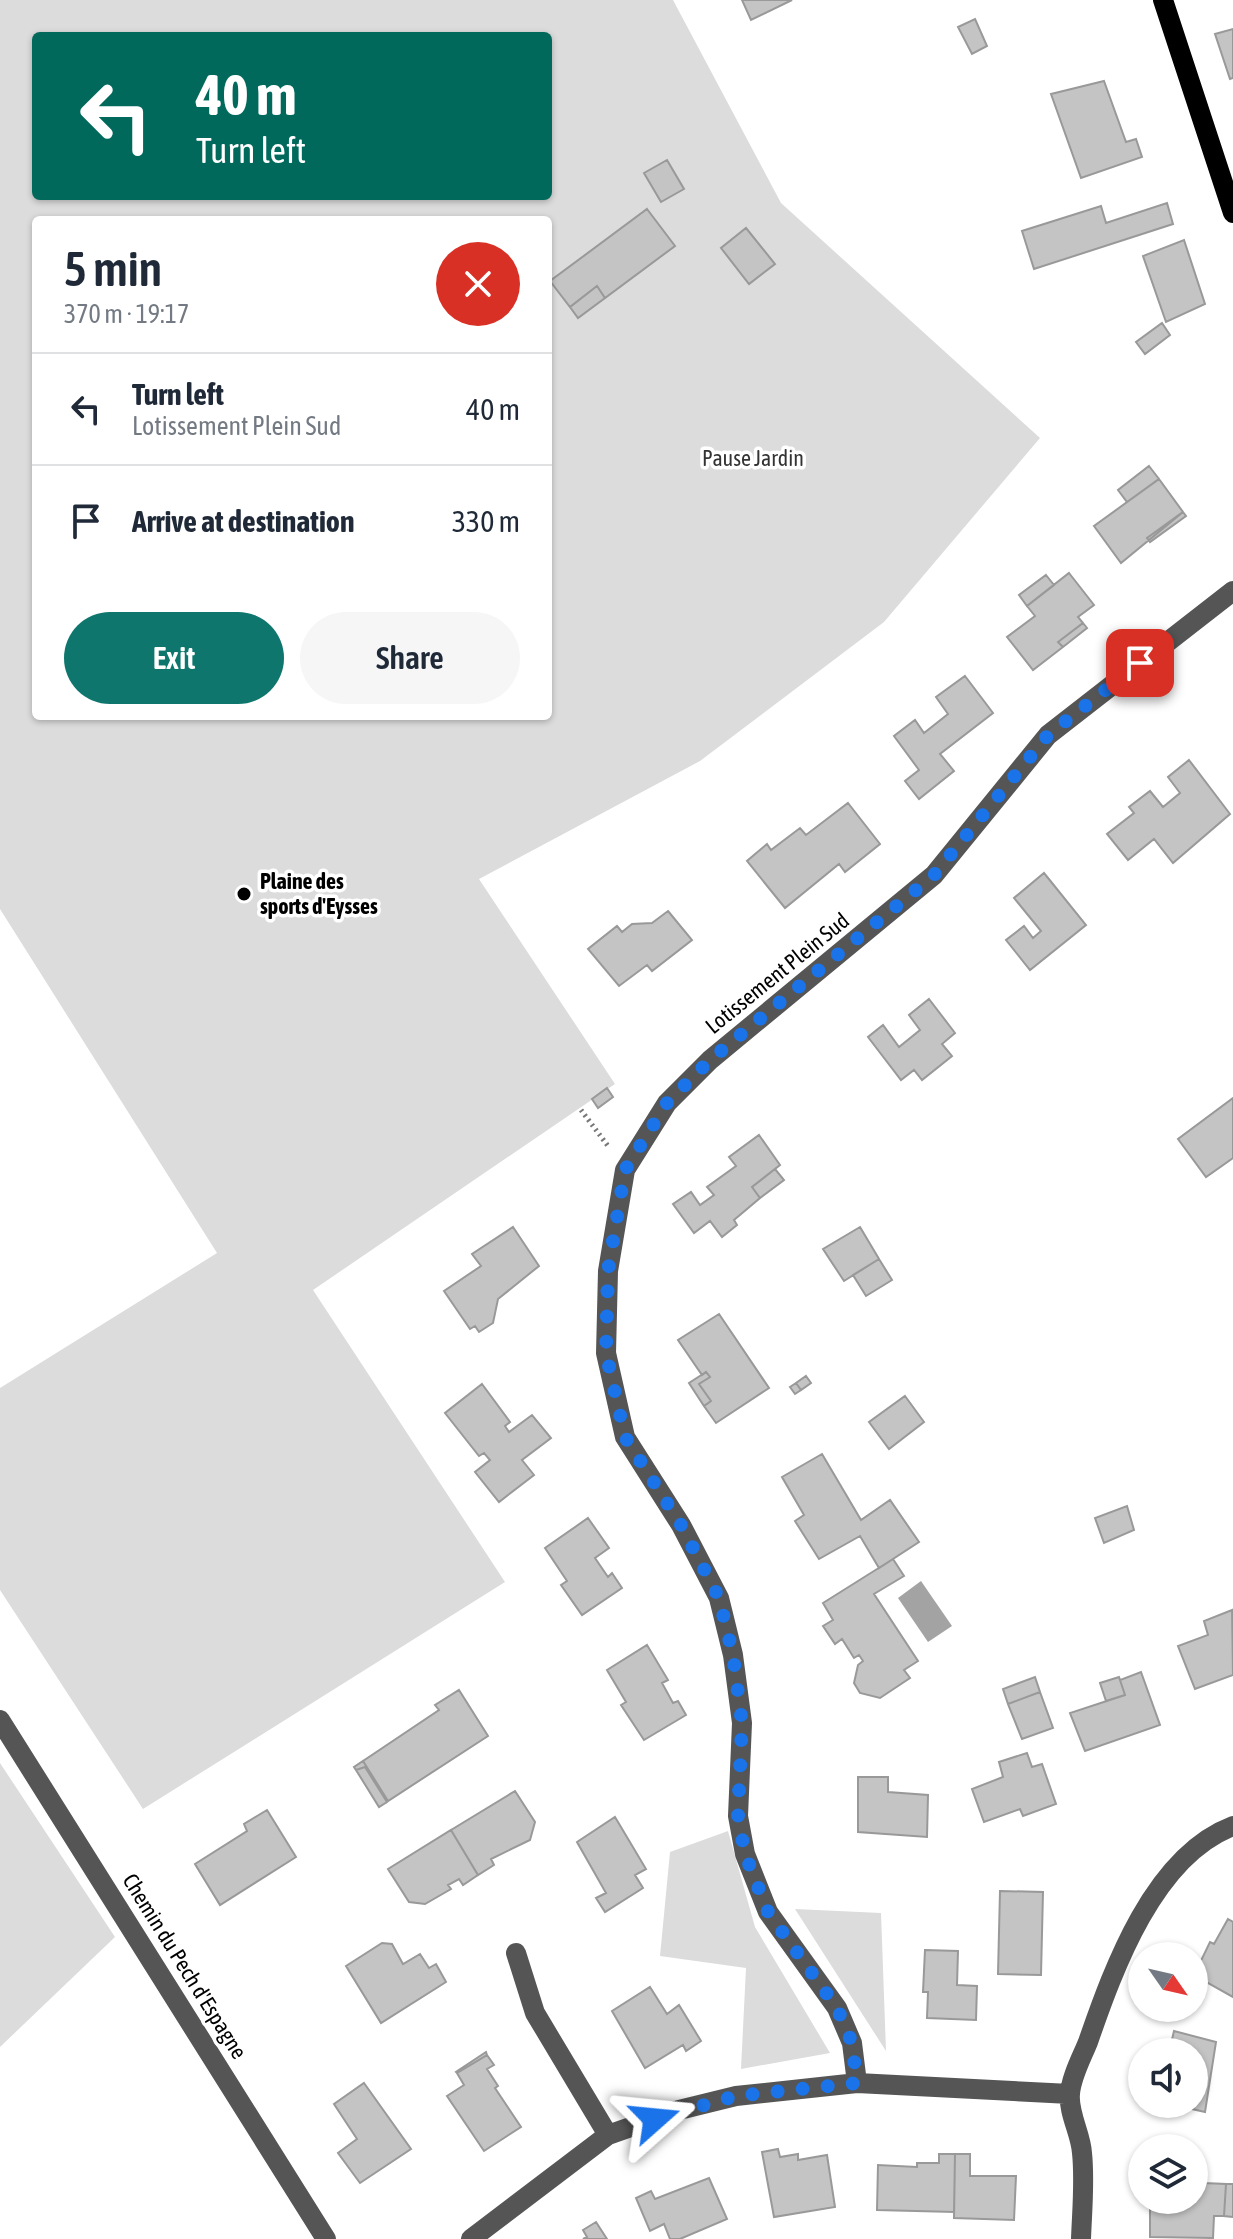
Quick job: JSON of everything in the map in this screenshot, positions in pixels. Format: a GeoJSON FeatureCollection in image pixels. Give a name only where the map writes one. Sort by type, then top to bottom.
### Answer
{"type":"FeatureCollection","features":[{"type":"Feature","properties":{"kind":"main road"},"geometry":{"type":"LineString","coordinates":[[1163,0],[1233,213]]}},
{"type":"Feature","properties":{"kind":"street","name":"Lotissement Plein Sud"},"geometry":{"type":"LineString","coordinates":[[857,2083],[852,2043],[837,2008],[768,1912],[745,1854],[738,1816],[742,1723],[733,1655],[719,1598],[681,1525],[625,1437],[606,1353],[608,1271],[625,1170],[667,1103],[710,1060],[934,875],[1048,735],[1233,591]]}},
{"type":"Feature","properties":{"kind":"street","name":"Chemin du Pech d'Espagne"},"geometry":{"type":"LineString","coordinates":[[0,1720],[326,2239]]}},
{"type":"Feature","properties":{"kind":"street"},"geometry":{"type":"LineString","coordinates":[[1081,2239],[1082,2152],[1070,2094],[1127,1942],[1181,1859],[1209,1835],[1233,1826]]}},
{"type":"Feature","properties":{"kind":"street"},"geometry":{"type":"LineString","coordinates":[[516,1953],[535,2013],[608,2135]]}},
{"type":"Feature","properties":{"kind":"street"},"geometry":{"type":"LineString","coordinates":[[471,2239],[608,2135],[679,2110],[736,2096],[857,2083],[1070,2094]]}},
{"type":"Feature","properties":{"kind":"path"},"geometry":{"type":"LineString","coordinates":[[581,1110],[625,1170]]}},
{"type":"Feature","properties":{"kind":"green space","name":"Plaine des sports d'Eysses"},"geometry":{"type":"Polygon","coordinates":[[[0,0],[673,0],[781,203],[1040,438],[884,622],[700,761],[479,879],[615,1084],[313,1290],[505,1582],[143,1809],[0,1590],[0,1388],[217,1253],[0,909],[0,0]]]}},
{"type":"Feature","properties":{"kind":"green space"},"geometry":{"type":"Polygon","coordinates":[[[0,1763],[115,1937],[0,2047],[0,1763]]]}},
{"type":"Feature","properties":{"kind":"green space"},"geometry":{"type":"Polygon","coordinates":[[[728,1831],[755,1927],[830,2053],[741,2069],[746,1968],[660,1956],[670,1852],[728,1831]]]}},
{"type":"Feature","properties":{"kind":"green space"},"geometry":{"type":"Polygon","coordinates":[[[795,1909],[881,1913],[886,2051],[795,1909]]]}},
{"type":"Feature","properties":{"kind":"shaded area"},"geometry":{"type":"Polygon","coordinates":[[[921,1581],[952,1626],[928,1642],[898,1598],[921,1581]]]}},
{"type":"Feature","properties":{"kind":"building"},"geometry":{"type":"Polygon","coordinates":[[[742,0],[792,0],[751,20],[742,0]]]}},
{"type":"Feature","properties":{"kind":"building"},"geometry":{"type":"Polygon","coordinates":[[[975,19],[987,46],[972,54],[958,27],[975,19]]]}},
{"type":"Feature","properties":{"kind":"building"},"geometry":{"type":"Polygon","coordinates":[[[1233,29],[1233,78],[1230,79],[1215,34],[1233,29]]]}},
{"type":"Feature","properties":{"kind":"building"},"geometry":{"type":"Polygon","coordinates":[[[1104,81],[1126,142],[1136,139],[1142,157],[1081,178],[1051,94],[1104,81]]]}},
{"type":"Feature","properties":{"kind":"building"},"geometry":{"type":"Polygon","coordinates":[[[667,160],[684,189],[661,202],[644,173],[667,160]]]}},
{"type":"Feature","properties":{"kind":"building"},"geometry":{"type":"Polygon","coordinates":[[[1167,203],[1173,224],[1034,269],[1022,231],[1101,206],[1106,223],[1167,203]]]}},
{"type":"Feature","properties":{"kind":"building"},"geometry":{"type":"Polygon","coordinates":[[[647,209],[675,246],[605,298],[597,286],[570,307],[552,280],[647,209]]]}},
{"type":"Feature","properties":{"kind":"building"},"geometry":{"type":"Polygon","coordinates":[[[746,228],[775,264],[749,284],[721,248],[746,228]]]}},
{"type":"Feature","properties":{"kind":"building"},"geometry":{"type":"Polygon","coordinates":[[[1184,240],[1205,304],[1166,322],[1143,256],[1184,240]]]}},
{"type":"Feature","properties":{"kind":"building"},"geometry":{"type":"Polygon","coordinates":[[[597,286],[605,298],[578,318],[570,307],[597,286]]]}},
{"type":"Feature","properties":{"kind":"building"},"geometry":{"type":"Polygon","coordinates":[[[1162,323],[1170,335],[1145,354],[1136,342],[1162,323]]]}},
{"type":"Feature","properties":{"kind":"building"},"geometry":{"type":"Polygon","coordinates":[[[1149,466],[1159,479],[1127,502],[1118,490],[1149,466]]]}},
{"type":"Feature","properties":{"kind":"building"},"geometry":{"type":"Polygon","coordinates":[[[1159,479],[1183,512],[1121,563],[1094,526],[1159,479]]]}},
{"type":"Feature","properties":{"kind":"building"},"geometry":{"type":"Polygon","coordinates":[[[1183,512],[1186,516],[1150,542],[1147,538],[1183,512]]]}},
{"type":"Feature","properties":{"kind":"building"},"geometry":{"type":"Polygon","coordinates":[[[1069,573],[1094,605],[1078,617],[1083,623],[1058,642],[1063,647],[1033,670],[1007,637],[1035,616],[1027,606],[1069,573]]]}},
{"type":"Feature","properties":{"kind":"building"},"geometry":{"type":"Polygon","coordinates":[[[1046,575],[1054,585],[1027,606],[1019,595],[1046,575]]]}},
{"type":"Feature","properties":{"kind":"building"},"geometry":{"type":"Polygon","coordinates":[[[1083,623],[1087,628],[1063,647],[1058,642],[1083,623]]]}},
{"type":"Feature","properties":{"kind":"building"},"geometry":{"type":"Polygon","coordinates":[[[965,676],[993,713],[940,754],[954,771],[919,799],[905,781],[919,770],[894,736],[915,720],[924,733],[948,714],[936,697],[965,676]]]}},
{"type":"Feature","properties":{"kind":"building"},"geometry":{"type":"Polygon","coordinates":[[[1189,760],[1230,814],[1173,863],[1154,839],[1128,860],[1107,834],[1134,813],[1129,807],[1150,791],[1163,807],[1180,793],[1168,777],[1189,760]]]}},
{"type":"Feature","properties":{"kind":"building"},"geometry":{"type":"Polygon","coordinates":[[[848,803],[880,844],[845,872],[839,864],[785,908],[747,861],[767,844],[771,850],[800,828],[806,835],[848,803]]]}},
{"type":"Feature","properties":{"kind":"building"},"geometry":{"type":"Polygon","coordinates":[[[1044,873],[1086,925],[1030,970],[1006,940],[1024,926],[1033,938],[1041,931],[1014,898],[1044,873]]]}},
{"type":"Feature","properties":{"kind":"building"},"geometry":{"type":"Polygon","coordinates":[[[668,911],[692,940],[652,971],[647,965],[619,986],[588,949],[617,926],[622,932],[632,924],[652,923],[668,911]]]}},
{"type":"Feature","properties":{"kind":"building"},"geometry":{"type":"Polygon","coordinates":[[[929,999],[955,1033],[942,1044],[952,1056],[922,1080],[914,1070],[901,1080],[868,1037],[883,1025],[899,1047],[920,1030],[909,1015],[929,999]]]}},
{"type":"Feature","properties":{"kind":"building"},"geometry":{"type":"Polygon","coordinates":[[[607,1088],[613,1097],[598,1108],[592,1099],[607,1088]]]}},
{"type":"Feature","properties":{"kind":"building"},"geometry":{"type":"Polygon","coordinates":[[[1233,1098],[1233,1158],[1206,1177],[1178,1139],[1233,1098]]]}},
{"type":"Feature","properties":{"kind":"building"},"geometry":{"type":"Polygon","coordinates":[[[759,1135],[780,1165],[752,1187],[760,1198],[734,1220],[737,1225],[722,1237],[710,1221],[694,1233],[673,1204],[691,1192],[700,1205],[714,1195],[707,1187],[736,1166],[729,1157],[759,1135]]]}},
{"type":"Feature","properties":{"kind":"building"},"geometry":{"type":"Polygon","coordinates":[[[775,1169],[784,1180],[760,1198],[752,1187],[775,1169]]]}},
{"type":"Feature","properties":{"kind":"building"},"geometry":{"type":"Polygon","coordinates":[[[513,1227],[539,1266],[498,1299],[493,1323],[479,1332],[475,1326],[470,1329],[444,1291],[481,1266],[472,1254],[513,1227]]]}},
{"type":"Feature","properties":{"kind":"building"},"geometry":{"type":"Polygon","coordinates":[[[860,1227],[879,1259],[844,1281],[823,1249],[860,1227]]]}},
{"type":"Feature","properties":{"kind":"building"},"geometry":{"type":"Polygon","coordinates":[[[879,1259],[892,1280],[866,1296],[853,1275],[879,1259]]]}},
{"type":"Feature","properties":{"kind":"building"},"geometry":{"type":"Polygon","coordinates":[[[719,1314],[769,1388],[716,1423],[704,1406],[711,1401],[699,1384],[710,1377],[706,1372],[702,1375],[678,1340],[719,1314]]]}},
{"type":"Feature","properties":{"kind":"building"},"geometry":{"type":"Polygon","coordinates":[[[706,1372],[710,1377],[699,1384],[711,1401],[704,1406],[689,1383],[706,1372]]]}},
{"type":"Feature","properties":{"kind":"building"},"geometry":{"type":"Polygon","coordinates":[[[806,1376],[811,1383],[801,1390],[796,1383],[806,1376]]]}},
{"type":"Feature","properties":{"kind":"building"},"geometry":{"type":"Polygon","coordinates":[[[796,1383],[801,1390],[795,1394],[790,1387],[796,1383]]]}},
{"type":"Feature","properties":{"kind":"building"},"geometry":{"type":"Polygon","coordinates":[[[482,1384],[510,1422],[505,1426],[509,1432],[532,1415],[551,1438],[522,1460],[534,1475],[499,1502],[475,1472],[490,1460],[484,1453],[479,1456],[445,1413],[482,1384]]]}},
{"type":"Feature","properties":{"kind":"building"},"geometry":{"type":"Polygon","coordinates":[[[905,1396],[924,1422],[889,1449],[869,1422],[905,1396]]]}},
{"type":"Feature","properties":{"kind":"building"},"geometry":{"type":"Polygon","coordinates":[[[822,1454],[861,1520],[890,1500],[919,1542],[879,1568],[860,1536],[819,1559],[795,1521],[804,1515],[782,1477],[822,1454]]]}},
{"type":"Feature","properties":{"kind":"building"},"geometry":{"type":"Polygon","coordinates":[[[1127,1506],[1134,1530],[1104,1543],[1095,1518],[1127,1506]]]}},
{"type":"Feature","properties":{"kind":"building"},"geometry":{"type":"Polygon","coordinates":[[[588,1518],[609,1548],[595,1558],[608,1577],[612,1573],[622,1588],[582,1615],[561,1585],[567,1581],[545,1548],[588,1518]]]}},
{"type":"Feature","properties":{"kind":"building"},"geometry":{"type":"Polygon","coordinates":[[[893,1559],[904,1576],[874,1594],[918,1661],[904,1670],[910,1678],[880,1698],[860,1693],[854,1683],[858,1665],[863,1661],[859,1655],[854,1658],[842,1639],[835,1644],[823,1626],[833,1620],[823,1603],[893,1559]]]}},
{"type":"Feature","properties":{"kind":"building"},"geometry":{"type":"Polygon","coordinates":[[[1232,1610],[1233,1675],[1195,1689],[1178,1646],[1208,1635],[1204,1621],[1232,1610]]]}},
{"type":"Feature","properties":{"kind":"building"},"geometry":{"type":"Polygon","coordinates":[[[647,1645],[668,1680],[662,1683],[673,1703],[678,1701],[686,1715],[644,1740],[621,1705],[626,1702],[607,1670],[647,1645]]]}},
{"type":"Feature","properties":{"kind":"building"},"geometry":{"type":"Polygon","coordinates":[[[1141,1672],[1160,1725],[1085,1751],[1070,1713],[1125,1695],[1120,1680],[1141,1672]]]}},
{"type":"Feature","properties":{"kind":"building"},"geometry":{"type":"Polygon","coordinates":[[[1035,1677],[1040,1692],[1008,1704],[1003,1689],[1035,1677]]]}},
{"type":"Feature","properties":{"kind":"building"},"geometry":{"type":"Polygon","coordinates":[[[1119,1677],[1125,1695],[1106,1701],[1100,1683],[1119,1677]]]}},
{"type":"Feature","properties":{"kind":"building"},"geometry":{"type":"Polygon","coordinates":[[[459,1690],[488,1736],[388,1801],[363,1761],[439,1710],[435,1705],[459,1690]]]}},
{"type":"Feature","properties":{"kind":"building"},"geometry":{"type":"Polygon","coordinates":[[[1040,1692],[1053,1728],[1022,1739],[1008,1704],[1040,1692]]]}},
{"type":"Feature","properties":{"kind":"building"},"geometry":{"type":"Polygon","coordinates":[[[1027,1753],[1032,1767],[1042,1764],[1056,1804],[1023,1816],[1020,1809],[984,1822],[972,1789],[1003,1777],[999,1762],[1027,1753]]]}},
{"type":"Feature","properties":{"kind":"building"},"geometry":{"type":"Polygon","coordinates":[[[363,1761],[387,1802],[365,1767],[356,1770],[354,1767],[363,1761]]]}},
{"type":"Feature","properties":{"kind":"building"},"geometry":{"type":"Polygon","coordinates":[[[365,1767],[387,1802],[379,1807],[356,1770],[365,1767]]]}},
{"type":"Feature","properties":{"kind":"building"},"geometry":{"type":"Polygon","coordinates":[[[858,1777],[888,1777],[888,1792],[928,1795],[927,1837],[858,1832],[858,1777]]]}},
{"type":"Feature","properties":{"kind":"building"},"geometry":{"type":"Polygon","coordinates":[[[515,1791],[535,1822],[530,1840],[491,1859],[494,1865],[478,1875],[451,1830],[515,1791]]]}},
{"type":"Feature","properties":{"kind":"building"},"geometry":{"type":"Polygon","coordinates":[[[267,1810],[296,1857],[220,1905],[195,1864],[247,1831],[244,1824],[267,1810]]]}},
{"type":"Feature","properties":{"kind":"building"},"geometry":{"type":"Polygon","coordinates":[[[615,1817],[646,1869],[635,1875],[643,1888],[605,1912],[596,1898],[606,1893],[577,1842],[615,1817]]]}},
{"type":"Feature","properties":{"kind":"building"},"geometry":{"type":"Polygon","coordinates":[[[451,1830],[478,1875],[463,1885],[459,1879],[448,1885],[451,1889],[425,1904],[409,1902],[388,1869],[451,1830]]]}},
{"type":"Feature","properties":{"kind":"building"},"geometry":{"type":"Polygon","coordinates":[[[1000,1891],[1043,1892],[1041,1975],[998,1974],[1000,1891]]]}},
{"type":"Feature","properties":{"kind":"building"},"geometry":{"type":"Polygon","coordinates":[[[1228,1919],[1233,1922],[1233,1997],[1208,1983],[1208,1946],[1210,1942],[1214,1944],[1228,1919]]]}},
{"type":"Feature","properties":{"kind":"building"},"geometry":{"type":"Polygon","coordinates":[[[382,1943],[392,1944],[403,1964],[420,1954],[429,1968],[436,1964],[446,1982],[381,2023],[346,1966],[382,1943]]]}},
{"type":"Feature","properties":{"kind":"building"},"geometry":{"type":"Polygon","coordinates":[[[925,1950],[958,1951],[957,1985],[977,1986],[976,2020],[927,2018],[928,1992],[923,1992],[925,1950]]]}},
{"type":"Feature","properties":{"kind":"building"},"geometry":{"type":"Polygon","coordinates":[[[650,1987],[667,2014],[679,2005],[701,2041],[686,2051],[683,2045],[645,2068],[612,2011],[650,1987]]]}},
{"type":"Feature","properties":{"kind":"building"},"geometry":{"type":"Polygon","coordinates":[[[1174,2031],[1201,2038],[1172,2038],[1174,2031]]]}},
{"type":"Feature","properties":{"kind":"building"},"geometry":{"type":"Polygon","coordinates":[[[1208,2040],[1216,2042],[1208,2093],[1208,2040]]]}},
{"type":"Feature","properties":{"kind":"building"},"geometry":{"type":"Polygon","coordinates":[[[486,2052],[487,2055],[456,2072],[486,2052]]]}},
{"type":"Feature","properties":{"kind":"building"},"geometry":{"type":"Polygon","coordinates":[[[487,2055],[494,2065],[487,2069],[498,2086],[495,2088],[521,2127],[484,2151],[447,2096],[464,2085],[457,2073],[487,2055]]]}},
{"type":"Feature","properties":{"kind":"building"},"geometry":{"type":"Polygon","coordinates":[[[364,2083],[411,2149],[360,2183],[338,2153],[357,2139],[334,2104],[364,2083]]]}},
{"type":"Feature","properties":{"kind":"building"},"geometry":{"type":"Polygon","coordinates":[[[778,2149],[780,2157],[798,2154],[798,2160],[827,2155],[835,2207],[774,2217],[762,2152],[778,2149]]]}},
{"type":"Feature","properties":{"kind":"building"},"geometry":{"type":"Polygon","coordinates":[[[939,2154],[955,2154],[954,2212],[877,2210],[878,2165],[917,2167],[917,2163],[939,2163],[939,2154]]]}},
{"type":"Feature","properties":{"kind":"building"},"geometry":{"type":"Polygon","coordinates":[[[955,2154],[970,2154],[970,2176],[1016,2176],[1014,2220],[954,2218],[955,2154]]]}},
{"type":"Feature","properties":{"kind":"building"},"geometry":{"type":"Polygon","coordinates":[[[709,2178],[727,2219],[680,2239],[670,2239],[664,2224],[650,2231],[636,2198],[651,2191],[655,2199],[709,2178]]]}},
{"type":"Feature","properties":{"kind":"building"},"geometry":{"type":"Polygon","coordinates":[[[1208,2183],[1226,2184],[1224,2216],[1214,2216],[1213,2238],[1150,2237],[1150,2214],[1208,2214],[1208,2183]]]}},
{"type":"Feature","properties":{"kind":"building"},"geometry":{"type":"Polygon","coordinates":[[[1226,2184],[1233,2184],[1233,2217],[1224,2216],[1226,2184]]]}},
{"type":"Feature","properties":{"kind":"building"},"geometry":{"type":"Polygon","coordinates":[[[596,2222],[607,2239],[583,2239],[587,2237],[583,2230],[596,2222]]]}},
{"type":"Feature","properties":{"kind":"place","name":"Plaine des sports d'Eysses"},"geometry":{"type":"Point","coordinates":[244,894]}},
{"type":"Feature","properties":{"kind":"route"},"geometry":{"type":"LineString","coordinates":[[655,2119],[736,2096],[857,2083],[852,2043],[837,2008],[768,1912],[745,1854],[738,1816],[742,1723],[733,1655],[719,1598],[681,1525],[625,1437],[606,1353],[608,1271],[625,1170],[667,1103],[710,1060],[934,875],[1048,735],[1140,663]]}},
{"type":"Feature","properties":{"kind":"park label","name":"Pause Jardin"},"geometry":{"type":"Point","coordinates":[753,458]}}]}
